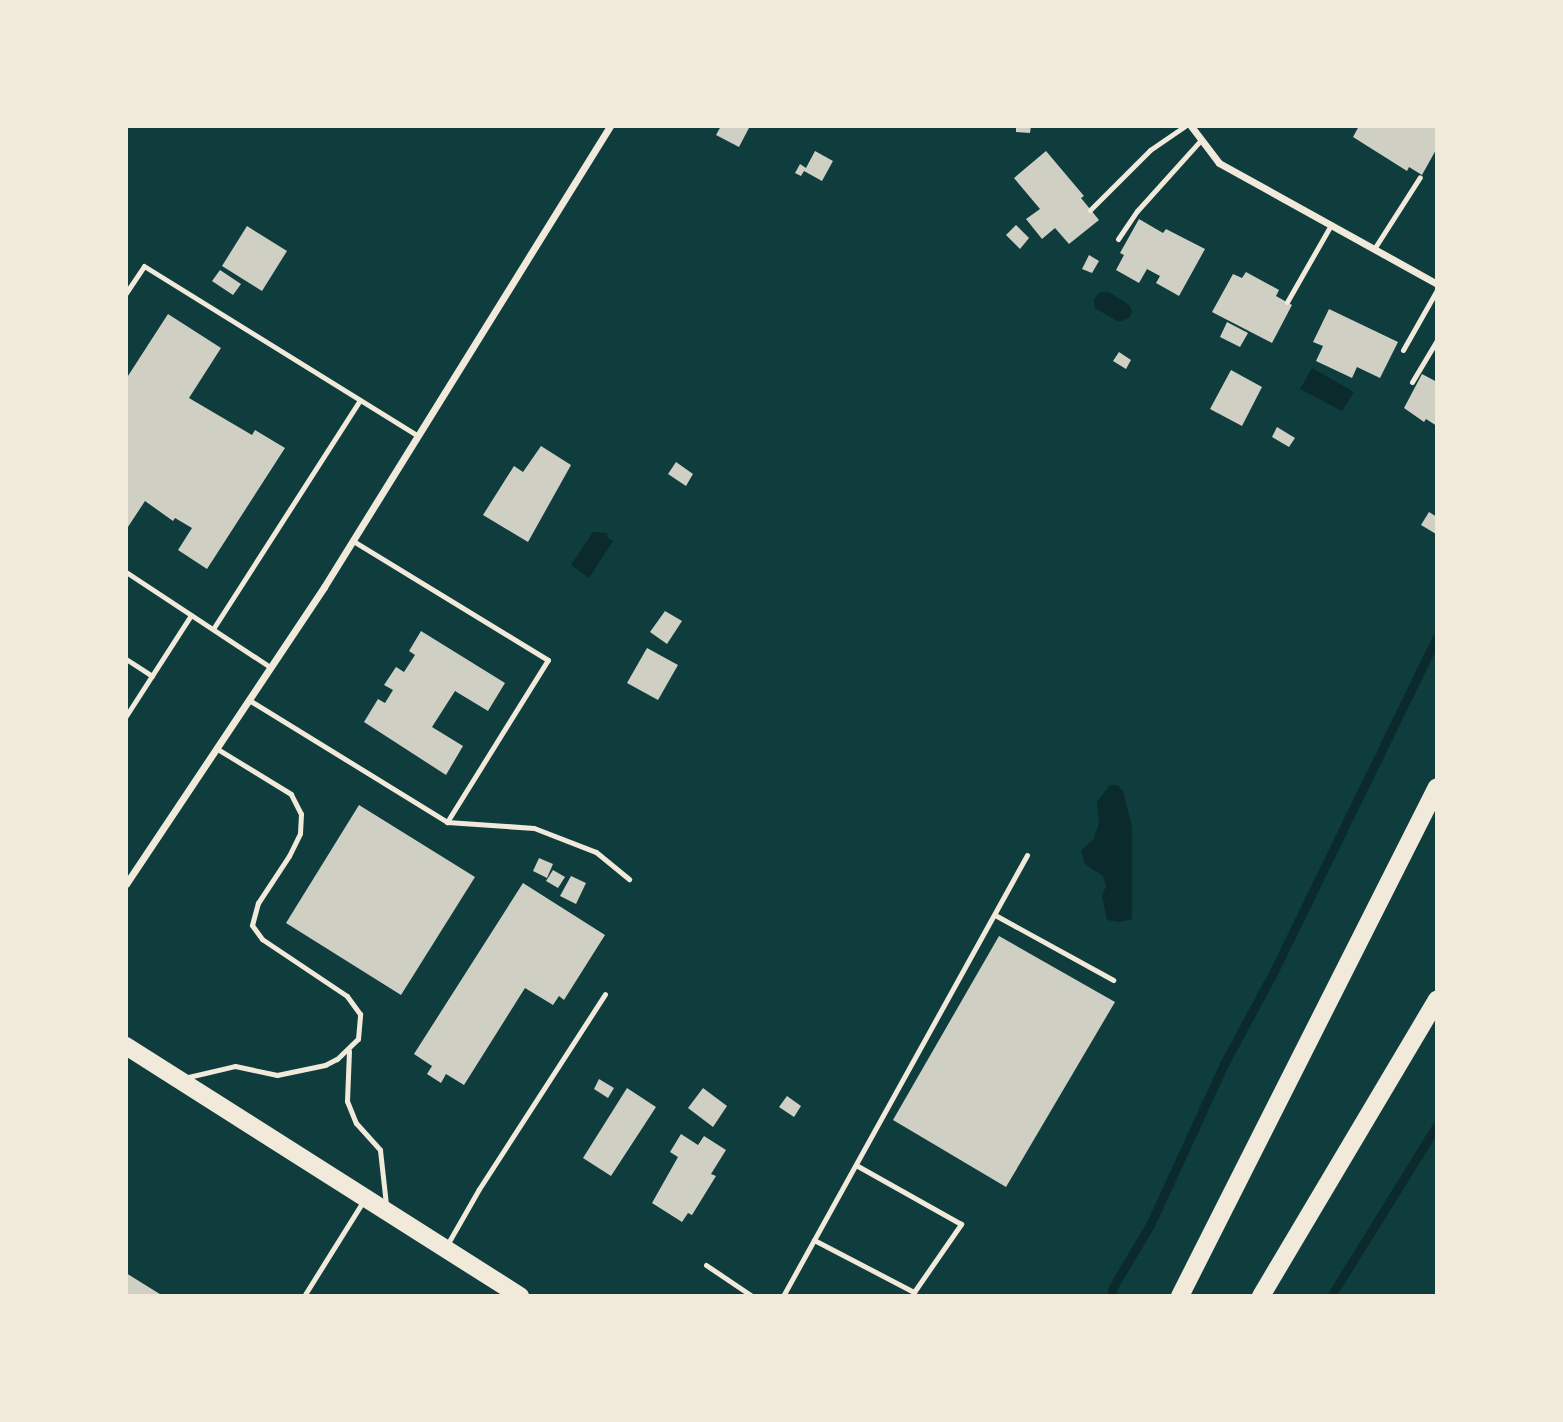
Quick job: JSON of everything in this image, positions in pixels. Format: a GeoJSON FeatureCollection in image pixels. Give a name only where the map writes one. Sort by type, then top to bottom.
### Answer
{"type":"FeatureCollection","features":[{"type":"Feature","properties":{"kind":"main road"},"geometry":{"type":"LineString","coordinates":[[1180,1296],[1437,787]]}},
{"type":"Feature","properties":{"kind":"main road"},"geometry":{"type":"LineString","coordinates":[[1261,1296],[1437,999]]}},
{"type":"Feature","properties":{"kind":"main road"},"geometry":{"type":"LineString","coordinates":[[128,1051],[179,1079],[520,1296]]}},
{"type":"Feature","properties":{"kind":"street"},"geometry":{"type":"LineString","coordinates":[[126,884],[353,541],[610,126]]}},
{"type":"Feature","properties":{"kind":"street"},"geometry":{"type":"LineString","coordinates":[[1191,126],[1219,163],[1437,284]]}},
{"type":"Feature","properties":{"kind":"lane"},"geometry":{"type":"LineString","coordinates":[[1090,210],[1150,150],[1185,126]]}},
{"type":"Feature","properties":{"kind":"lane"},"geometry":{"type":"LineString","coordinates":[[1118,239],[1137,211],[1200,141]]}},
{"type":"Feature","properties":{"kind":"lane"},"geometry":{"type":"LineString","coordinates":[[1374,249],[1420,177]]}},
{"type":"Feature","properties":{"kind":"lane"},"geometry":{"type":"LineString","coordinates":[[1287,302],[1331,225]]}},
{"type":"Feature","properties":{"kind":"lane"},"geometry":{"type":"LineString","coordinates":[[126,293],[144,266],[418,436]]}},
{"type":"Feature","properties":{"kind":"lane"},"geometry":{"type":"LineString","coordinates":[[1403,351],[1437,290]]}},
{"type":"Feature","properties":{"kind":"lane"},"geometry":{"type":"LineString","coordinates":[[1412,382],[1437,340]]}},
{"type":"Feature","properties":{"kind":"lane"},"geometry":{"type":"LineString","coordinates":[[213,629],[360,400]]}},
{"type":"Feature","properties":{"kind":"lane"},"geometry":{"type":"LineString","coordinates":[[353,541],[548,660],[447,822]]}},
{"type":"Feature","properties":{"kind":"lane"},"geometry":{"type":"LineString","coordinates":[[126,572],[271,667]]}},
{"type":"Feature","properties":{"kind":"lane"},"geometry":{"type":"LineString","coordinates":[[126,716],[191,615]]}},
{"type":"Feature","properties":{"kind":"lane"},"geometry":{"type":"LineString","coordinates":[[126,659],[152,676]]}},
{"type":"Feature","properties":{"kind":"lane"},"geometry":{"type":"LineString","coordinates":[[248,701],[447,822],[534,828],[596,852],[629,879]]}},
{"type":"Feature","properties":{"kind":"lane"},"geometry":{"type":"LineString","coordinates":[[179,1079],[235,1066],[277,1075],[302,1072],[337,1059],[349,1051],[358,1039],[360,1014],[347,996],[261,939],[252,925],[258,903],[300,834],[301,814],[291,794],[216,748]]}},
{"type":"Feature","properties":{"kind":"lane"},"geometry":{"type":"LineString","coordinates":[[783,1296],[1027,855]]}},
{"type":"Feature","properties":{"kind":"lane"},"geometry":{"type":"LineString","coordinates":[[995,915],[1113,980]]}},
{"type":"Feature","properties":{"kind":"lane"},"geometry":{"type":"LineString","coordinates":[[445,1248],[479,1189],[606,994]]}},
{"type":"Feature","properties":{"kind":"lane"},"geometry":{"type":"LineString","coordinates":[[349,1051],[347,1101],[356,1123],[380,1150],[387,1212]]}},
{"type":"Feature","properties":{"kind":"lane"},"geometry":{"type":"LineString","coordinates":[[814,1240],[913,1294],[961,1223],[856,1165]]}},
{"type":"Feature","properties":{"kind":"lane"},"geometry":{"type":"LineString","coordinates":[[304,1296],[366,1198]]}},
{"type":"Feature","properties":{"kind":"lane"},"geometry":{"type":"LineString","coordinates":[[706,1265],[752,1296]]}},
{"type":"Feature","properties":{"kind":"water"},"geometry":{"type":"Polygon","coordinates":[[[1100,292],[1109,292],[1129,305],[1132,311],[1129,318],[1119,322],[1095,308],[1094,299],[1100,292]]]}},
{"type":"Feature","properties":{"kind":"water"},"geometry":{"type":"Polygon","coordinates":[[[1312,368],[1354,392],[1342,411],[1300,389],[1312,368]]]}},
{"type":"Feature","properties":{"kind":"water"},"geometry":{"type":"Polygon","coordinates":[[[593,532],[607,533],[608,538],[613,541],[589,578],[571,565],[593,532]]]}},
{"type":"Feature","properties":{"kind":"water"},"geometry":{"type":"Polygon","coordinates":[[[1110,785],[1118,785],[1123,791],[1132,827],[1132,919],[1120,922],[1107,920],[1102,896],[1106,886],[1103,876],[1085,864],[1081,851],[1093,840],[1099,824],[1097,802],[1110,785]]]}},
{"type":"Feature","properties":{"kind":"building"},"geometry":{"type":"Polygon","coordinates":[[[721,126],[750,126],[739,147],[716,135],[721,126]]]}},
{"type":"Feature","properties":{"kind":"building"},"geometry":{"type":"Polygon","coordinates":[[[1016,126],[1031,126],[1030,133],[1016,132],[1016,126]]]}},
{"type":"Feature","properties":{"kind":"building"},"geometry":{"type":"Polygon","coordinates":[[[1359,126],[1437,126],[1437,148],[1422,175],[1409,167],[1407,171],[1353,137],[1359,126]]]}},
{"type":"Feature","properties":{"kind":"building"},"geometry":{"type":"Polygon","coordinates":[[[815,151],[833,161],[822,181],[804,171],[801,176],[795,173],[800,164],[806,168],[815,151]]]}},
{"type":"Feature","properties":{"kind":"building"},"geometry":{"type":"Polygon","coordinates":[[[1046,151],[1084,196],[1081,198],[1099,220],[1069,244],[1055,228],[1042,239],[1026,219],[1040,209],[1014,178],[1046,151]]]}},
{"type":"Feature","properties":{"kind":"building"},"geometry":{"type":"Polygon","coordinates":[[[1139,219],[1163,233],[1166,229],[1205,249],[1179,296],[1156,283],[1160,276],[1147,269],[1139,283],[1116,270],[1124,255],[1120,253],[1139,219]]]}},
{"type":"Feature","properties":{"kind":"building"},"geometry":{"type":"Polygon","coordinates":[[[1016,225],[1029,238],[1020,249],[1006,235],[1016,225]]]}},
{"type":"Feature","properties":{"kind":"building"},"geometry":{"type":"Polygon","coordinates":[[[247,226],[287,251],[262,291],[222,266],[247,226]]]}},
{"type":"Feature","properties":{"kind":"building"},"geometry":{"type":"Polygon","coordinates":[[[1089,255],[1099,261],[1092,273],[1082,269],[1089,255]]]}},
{"type":"Feature","properties":{"kind":"building"},"geometry":{"type":"Polygon","coordinates":[[[220,270],[241,284],[233,295],[212,281],[220,270]]]}},
{"type":"Feature","properties":{"kind":"building"},"geometry":{"type":"Polygon","coordinates":[[[1246,272],[1279,290],[1276,296],[1292,305],[1272,343],[1212,312],[1233,274],[1242,278],[1246,272]]]}},
{"type":"Feature","properties":{"kind":"building"},"geometry":{"type":"Polygon","coordinates":[[[1329,309],[1398,342],[1380,378],[1357,367],[1352,378],[1316,361],[1323,346],[1313,342],[1329,309]]]}},
{"type":"Feature","properties":{"kind":"building"},"geometry":{"type":"Polygon","coordinates":[[[168,314],[221,348],[189,398],[252,435],[255,430],[285,448],[207,569],[178,550],[192,528],[175,518],[173,521],[145,501],[126,530],[126,379],[168,314]]]}},
{"type":"Feature","properties":{"kind":"building"},"geometry":{"type":"Polygon","coordinates":[[[1227,322],[1248,333],[1240,347],[1220,337],[1227,322]]]}},
{"type":"Feature","properties":{"kind":"building"},"geometry":{"type":"Polygon","coordinates":[[[1119,352],[1131,360],[1126,369],[1113,361],[1119,352]]]}},
{"type":"Feature","properties":{"kind":"building"},"geometry":{"type":"Polygon","coordinates":[[[1231,370],[1262,387],[1242,426],[1210,409],[1231,370]]]}},
{"type":"Feature","properties":{"kind":"building"},"geometry":{"type":"Polygon","coordinates":[[[1422,374],[1437,382],[1437,426],[1426,419],[1424,422],[1404,408],[1422,374]]]}},
{"type":"Feature","properties":{"kind":"building"},"geometry":{"type":"Polygon","coordinates":[[[1277,427],[1295,438],[1289,447],[1272,437],[1277,427]]]}},
{"type":"Feature","properties":{"kind":"building"},"geometry":{"type":"Polygon","coordinates":[[[541,446],[571,465],[528,542],[483,515],[514,466],[523,472],[541,446]]]}},
{"type":"Feature","properties":{"kind":"building"},"geometry":{"type":"Polygon","coordinates":[[[676,462],[693,474],[686,486],[668,474],[676,462]]]}},
{"type":"Feature","properties":{"kind":"building"},"geometry":{"type":"Polygon","coordinates":[[[1429,512],[1437,517],[1436,534],[1421,525],[1429,512]]]}},
{"type":"Feature","properties":{"kind":"building"},"geometry":{"type":"Polygon","coordinates":[[[665,611],[682,621],[667,644],[650,632],[665,611]]]}},
{"type":"Feature","properties":{"kind":"building"},"geometry":{"type":"Polygon","coordinates":[[[421,631],[505,683],[488,711],[455,691],[432,727],[463,746],[446,775],[364,722],[378,699],[385,703],[393,690],[384,685],[396,667],[404,672],[415,655],[409,651],[421,631]]]}},
{"type":"Feature","properties":{"kind":"building"},"geometry":{"type":"Polygon","coordinates":[[[647,648],[678,665],[658,700],[627,683],[647,648]]]}},
{"type":"Feature","properties":{"kind":"building"},"geometry":{"type":"Polygon","coordinates":[[[359,805],[475,877],[401,995],[286,923],[359,805]]]}},
{"type":"Feature","properties":{"kind":"building"},"geometry":{"type":"Polygon","coordinates":[[[539,858],[553,864],[547,878],[533,871],[539,858]]]}},
{"type":"Feature","properties":{"kind":"building"},"geometry":{"type":"Polygon","coordinates":[[[553,870],[565,877],[558,888],[546,881],[553,870]]]}},
{"type":"Feature","properties":{"kind":"building"},"geometry":{"type":"Polygon","coordinates":[[[571,876],[586,883],[576,904],[560,896],[571,876]]]}},
{"type":"Feature","properties":{"kind":"building"},"geometry":{"type":"Polygon","coordinates":[[[523,883],[605,935],[564,1000],[559,996],[553,1005],[525,988],[464,1085],[446,1074],[441,1083],[427,1074],[432,1066],[414,1054],[523,883]]]}},
{"type":"Feature","properties":{"kind":"building"},"geometry":{"type":"Polygon","coordinates":[[[999,936],[1115,1002],[1006,1187],[893,1120],[999,936]]]}},
{"type":"Feature","properties":{"kind":"building"},"geometry":{"type":"Polygon","coordinates":[[[599,1079],[614,1088],[608,1098],[594,1089],[599,1079]]]}},
{"type":"Feature","properties":{"kind":"building"},"geometry":{"type":"Polygon","coordinates":[[[627,1088],[656,1107],[611,1176],[583,1158],[627,1088]]]}},
{"type":"Feature","properties":{"kind":"building"},"geometry":{"type":"Polygon","coordinates":[[[703,1088],[727,1106],[713,1127],[688,1108],[703,1088]]]}},
{"type":"Feature","properties":{"kind":"building"},"geometry":{"type":"Polygon","coordinates":[[[787,1096],[801,1106],[794,1117],[779,1107],[787,1096]]]}},
{"type":"Feature","properties":{"kind":"building"},"geometry":{"type":"Polygon","coordinates":[[[681,1134],[698,1145],[704,1136],[726,1150],[711,1174],[716,1176],[692,1215],[688,1213],[682,1222],[652,1203],[678,1157],[670,1152],[681,1134]]]}},
{"type":"Feature","properties":{"kind":"building"},"geometry":{"type":"Polygon","coordinates":[[[126,1273],[163,1296],[126,1296],[126,1273]]]}},
{"type":"Feature","properties":{"kind":"waterway"},"geometry":{"type":"LineString","coordinates":[[1111,1296],[1113,1287],[1150,1225],[1224,1064],[1274,971],[1437,637]]}},
{"type":"Feature","properties":{"kind":"waterway"},"geometry":{"type":"LineString","coordinates":[[1331,1296],[1437,1125]]}}]}
